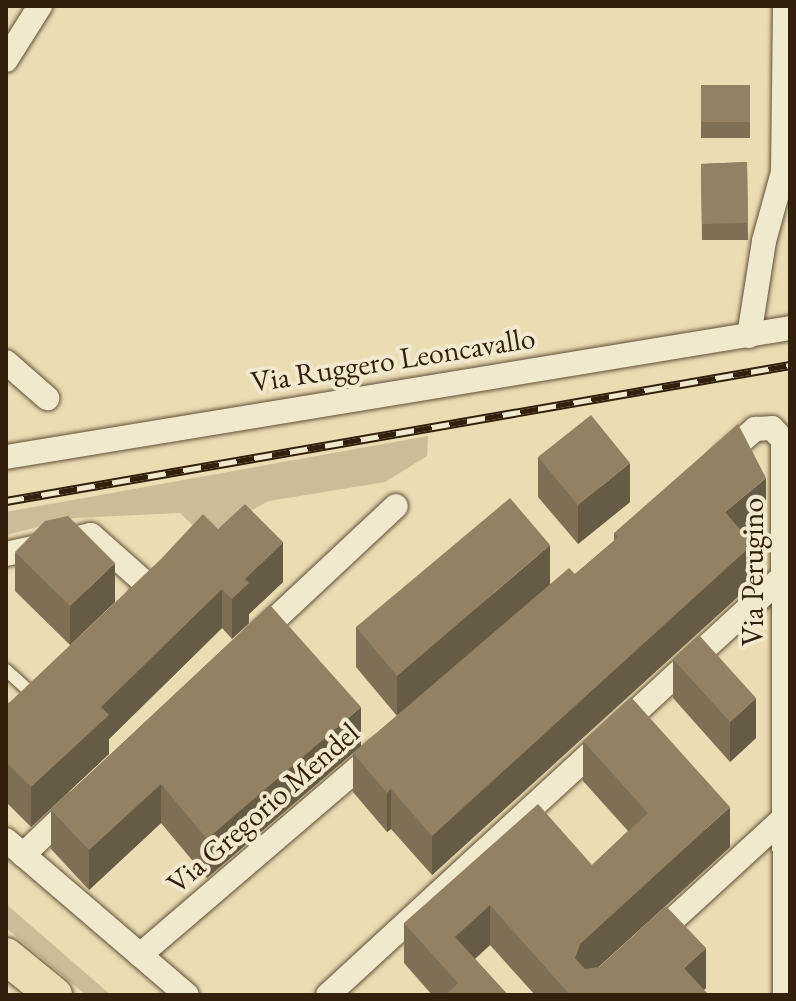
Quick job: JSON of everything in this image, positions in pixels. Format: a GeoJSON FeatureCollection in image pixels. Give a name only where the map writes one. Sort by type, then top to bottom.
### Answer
{"type":"FeatureCollection","features":[{"type":"Feature","properties":{"kind":"main road"},"geometry":{"type":"LineString","coordinates":[[6,956],[54,995]]}},
{"type":"Feature","properties":{"kind":"street"},"geometry":{"type":"LineString","coordinates":[[6,60],[40,6]]}},
{"type":"Feature","properties":{"kind":"street"},"geometry":{"type":"LineString","coordinates":[[749,336],[764,241],[783,172],[785,6]]}},
{"type":"Feature","properties":{"kind":"street","name":"Via Ruggero Leoncavallo"},"geometry":{"type":"LineString","coordinates":[[6,457],[790,328]]}},
{"type":"Feature","properties":{"kind":"street"},"geometry":{"type":"LineString","coordinates":[[6,362],[47,398]]}},
{"type":"Feature","properties":{"kind":"street","name":"Via Perugino"},"geometry":{"type":"LineString","coordinates":[[707,470],[755,429],[772,428],[783,440],[788,572],[785,817],[788,957],[785,995]]}},
{"type":"Feature","properties":{"kind":"street"},"geometry":{"type":"LineString","coordinates":[[244,648],[396,506]]}},
{"type":"Feature","properties":{"kind":"street"},"geometry":{"type":"LineString","coordinates":[[6,554],[91,535],[151,588],[117,621]]}},
{"type":"Feature","properties":{"kind":"street"},"geometry":{"type":"LineString","coordinates":[[328,995],[788,572]]}},
{"type":"Feature","properties":{"kind":"street"},"geometry":{"type":"LineString","coordinates":[[16,718],[60,677]]}},
{"type":"Feature","properties":{"kind":"street","name":"Via Gregorio Mendel"},"geometry":{"type":"LineString","coordinates":[[140,955],[393,738]]}},
{"type":"Feature","properties":{"kind":"street"},"geometry":{"type":"LineString","coordinates":[[93,789],[14,848],[187,995]]}},
{"type":"Feature","properties":{"kind":"street"},"geometry":{"type":"LineString","coordinates":[[636,953],[785,817]]}},
{"type":"Feature","properties":{"kind":"lane"},"geometry":{"type":"LineString","coordinates":[[6,670],[37,699]]}},
{"type":"Feature","properties":{"kind":"shaded area"},"geometry":{"type":"Polygon","coordinates":[[[428,436],[427,456],[385,482],[269,501],[204,536],[180,513],[74,518],[6,535],[6,512],[428,436]]]}},
{"type":"Feature","properties":{"kind":"shaded area"},"geometry":{"type":"Polygon","coordinates":[[[6,904],[111,995],[86,995],[6,928],[6,904]]]}},
{"type":"Feature","properties":{"kind":"building"},"geometry":{"type":"Polygon","coordinates":[[[701,85],[750,85],[750,122],[701,122],[701,85]]]}},
{"type":"Feature","properties":{"kind":"building"},"geometry":{"type":"Polygon","coordinates":[[[747,162],[748,223],[702,224],[701,164],[747,162]]]}},
{"type":"Feature","properties":{"kind":"building"},"geometry":{"type":"Polygon","coordinates":[[[591,415],[630,463],[578,505],[538,457],[591,415]]]}},
{"type":"Feature","properties":{"kind":"building"},"geometry":{"type":"Polygon","coordinates":[[[738,424],[766,478],[725,512],[753,544],[432,836],[391,789],[387,793],[353,753],[569,568],[575,574],[618,537],[614,533],[738,424]]]}},
{"type":"Feature","properties":{"kind":"building"},"geometry":{"type":"Polygon","coordinates":[[[510,498],[550,545],[397,676],[356,627],[510,498]]]}},
{"type":"Feature","properties":{"kind":"building"},"geometry":{"type":"Polygon","coordinates":[[[245,504],[283,542],[245,579],[249,583],[232,599],[222,589],[101,707],[109,715],[31,787],[6,762],[6,702],[9,703],[161,559],[203,514],[218,529],[245,504]]]}},
{"type":"Feature","properties":{"kind":"building"},"geometry":{"type":"Polygon","coordinates":[[[68,516],[115,563],[70,606],[15,552],[45,521],[68,516]]]}},
{"type":"Feature","properties":{"kind":"building"},"geometry":{"type":"Polygon","coordinates":[[[270,605],[361,707],[207,839],[161,784],[89,850],[51,810],[270,605]]]}},
{"type":"Feature","properties":{"kind":"building"},"geometry":{"type":"Polygon","coordinates":[[[699,635],[756,698],[730,722],[673,659],[699,635]]]}},
{"type":"Feature","properties":{"kind":"building"},"geometry":{"type":"Polygon","coordinates":[[[631,697],[730,807],[580,944],[575,958],[585,969],[599,967],[666,906],[706,948],[684,968],[707,993],[570,995],[490,905],[455,937],[508,995],[446,995],[458,983],[404,923],[538,804],[592,865],[648,813],[583,741],[631,697]]]}},
{"type":"Feature","properties":{"kind":"railway"},"geometry":{"type":"LineString","coordinates":[[6,501],[790,365]]}}]}
